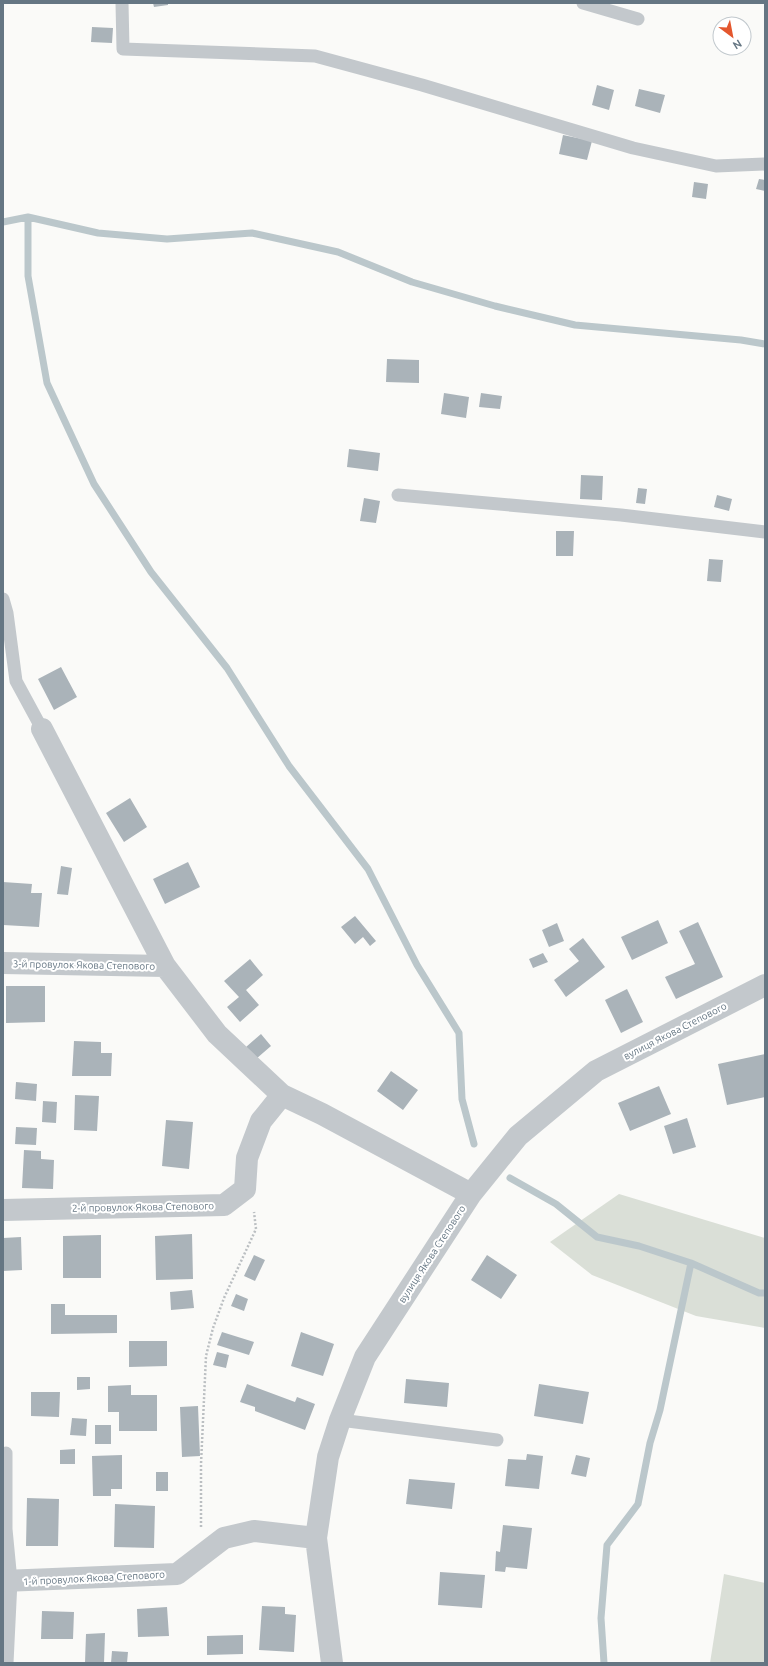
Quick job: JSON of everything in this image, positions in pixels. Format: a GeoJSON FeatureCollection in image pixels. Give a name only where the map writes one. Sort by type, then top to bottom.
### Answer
{"type":"FeatureCollection","features":[{"type":"Feature","properties":{"kind":"street"},"geometry":{"type":"LineString","coordinates":[[42,729],[166,966],[217,1034],[282,1095],[322,1114],[470,1194]]}},
{"type":"Feature","properties":{"kind":"street","name":"3-й провулок Якова Степового"},"geometry":{"type":"LineString","coordinates":[[3,963],[166,966]]}},
{"type":"Feature","properties":{"kind":"street","name":"вулиця Якова Степового"},"geometry":{"type":"LineString","coordinates":[[332,1663],[316,1538],[328,1457],[340,1420],[365,1357],[470,1194],[518,1136],[596,1071],[765,985]]}},
{"type":"Feature","properties":{"kind":"street"},"geometry":{"type":"LineString","coordinates":[[244,1189],[247,1158],[261,1121],[282,1095]]}},
{"type":"Feature","properties":{"kind":"street","name":"2-й провулок Якова Степового"},"geometry":{"type":"LineString","coordinates":[[3,1210],[224,1205],[244,1189]]}},
{"type":"Feature","properties":{"kind":"street","name":"1-й провулок Якова Степового"},"geometry":{"type":"LineString","coordinates":[[7,1581],[177,1574],[224,1538],[254,1531],[316,1538]]}},
{"type":"Feature","properties":{"kind":"lane"},"geometry":{"type":"LineString","coordinates":[[122,3],[123,49],[315,56],[451,94],[633,148],[716,166],[765,164]]}},
{"type":"Feature","properties":{"kind":"lane"},"geometry":{"type":"LineString","coordinates":[[583,3],[638,19]]}},
{"type":"Feature","properties":{"kind":"lane"},"geometry":{"type":"LineString","coordinates":[[398,495],[621,515],[765,532]]}},
{"type":"Feature","properties":{"kind":"lane"},"geometry":{"type":"LineString","coordinates":[[3,599],[7,613],[16,681],[42,729]]}},
{"type":"Feature","properties":{"kind":"lane"},"geometry":{"type":"LineString","coordinates":[[340,1420],[497,1440]]}},
{"type":"Feature","properties":{"kind":"lane"},"geometry":{"type":"LineString","coordinates":[[6,1453],[7,1663]]}},
{"type":"Feature","properties":{"kind":"path"},"geometry":{"type":"LineString","coordinates":[[204,1553],[201,1530],[203,1383],[206,1356],[213,1328],[224,1298],[256,1228],[255,1214],[244,1189]]}},
{"type":"Feature","properties":{"kind":"shaded area"},"geometry":{"type":"Polygon","coordinates":[[[619,1194],[765,1238],[765,1328],[696,1316],[592,1275],[550,1242],[619,1194]]]}},
{"type":"Feature","properties":{"kind":"shaded area"},"geometry":{"type":"Polygon","coordinates":[[[724,1574],[765,1583],[765,1663],[710,1663],[724,1574]]]}},
{"type":"Feature","properties":{"kind":"building"},"geometry":{"type":"Polygon","coordinates":[[[153,3],[168,3],[168,5],[154,7],[153,3]]]}},
{"type":"Feature","properties":{"kind":"building"},"geometry":{"type":"Polygon","coordinates":[[[92,27],[113,28],[112,43],[91,42],[92,27]]]}},
{"type":"Feature","properties":{"kind":"building"},"geometry":{"type":"Polygon","coordinates":[[[597,85],[614,90],[609,110],[592,105],[597,85]]]}},
{"type":"Feature","properties":{"kind":"building"},"geometry":{"type":"Polygon","coordinates":[[[639,89],[665,95],[660,113],[635,106],[639,89]]]}},
{"type":"Feature","properties":{"kind":"building"},"geometry":{"type":"Polygon","coordinates":[[[563,135],[592,141],[587,160],[559,154],[563,135]]]}},
{"type":"Feature","properties":{"kind":"building"},"geometry":{"type":"Polygon","coordinates":[[[759,179],[765,180],[765,191],[756,189],[759,179]]]}},
{"type":"Feature","properties":{"kind":"building"},"geometry":{"type":"Polygon","coordinates":[[[694,182],[708,184],[706,199],[692,197],[694,182]]]}},
{"type":"Feature","properties":{"kind":"building"},"geometry":{"type":"Polygon","coordinates":[[[387,359],[419,360],[419,383],[386,382],[387,359]]]}},
{"type":"Feature","properties":{"kind":"building"},"geometry":{"type":"Polygon","coordinates":[[[444,393],[469,397],[466,418],[441,414],[444,393]]]}},
{"type":"Feature","properties":{"kind":"building"},"geometry":{"type":"Polygon","coordinates":[[[481,393],[502,396],[500,409],[479,407],[481,393]]]}},
{"type":"Feature","properties":{"kind":"building"},"geometry":{"type":"Polygon","coordinates":[[[349,449],[380,453],[378,471],[347,467],[349,449]]]}},
{"type":"Feature","properties":{"kind":"building"},"geometry":{"type":"Polygon","coordinates":[[[581,475],[603,476],[602,500],[580,499],[581,475]]]}},
{"type":"Feature","properties":{"kind":"building"},"geometry":{"type":"Polygon","coordinates":[[[638,488],[647,489],[645,504],[636,503],[638,488]]]}},
{"type":"Feature","properties":{"kind":"building"},"geometry":{"type":"Polygon","coordinates":[[[717,495],[732,499],[729,511],[714,507],[717,495]]]}},
{"type":"Feature","properties":{"kind":"building"},"geometry":{"type":"Polygon","coordinates":[[[364,498],[380,501],[376,523],[360,521],[364,498]]]}},
{"type":"Feature","properties":{"kind":"building"},"geometry":{"type":"Polygon","coordinates":[[[556,531],[574,531],[573,556],[556,556],[556,531]]]}},
{"type":"Feature","properties":{"kind":"building"},"geometry":{"type":"Polygon","coordinates":[[[709,559],[723,560],[721,582],[707,581],[709,559]]]}},
{"type":"Feature","properties":{"kind":"building"},"geometry":{"type":"Polygon","coordinates":[[[61,667],[77,697],[54,710],[38,679],[61,667]]]}},
{"type":"Feature","properties":{"kind":"building"},"geometry":{"type":"Polygon","coordinates":[[[130,798],[147,827],[124,842],[106,813],[130,798]]]}},
{"type":"Feature","properties":{"kind":"building"},"geometry":{"type":"Polygon","coordinates":[[[188,862],[200,887],[165,904],[153,879],[188,862]]]}},
{"type":"Feature","properties":{"kind":"building"},"geometry":{"type":"Polygon","coordinates":[[[61,866],[72,868],[68,895],[57,894],[61,866]]]}},
{"type":"Feature","properties":{"kind":"building"},"geometry":{"type":"Polygon","coordinates":[[[3,882],[32,884],[31,893],[42,893],[39,927],[3,925],[3,882]]]}},
{"type":"Feature","properties":{"kind":"building"},"geometry":{"type":"Polygon","coordinates":[[[355,916],[376,941],[370,946],[363,937],[355,944],[341,927],[355,916]]]}},
{"type":"Feature","properties":{"kind":"building"},"geometry":{"type":"Polygon","coordinates":[[[658,920],[668,943],[632,960],[621,937],[658,920]]]}},
{"type":"Feature","properties":{"kind":"building"},"geometry":{"type":"Polygon","coordinates":[[[698,922],[723,977],[676,999],[665,977],[695,964],[679,931],[698,922]]]}},
{"type":"Feature","properties":{"kind":"building"},"geometry":{"type":"Polygon","coordinates":[[[557,923],[564,941],[549,947],[542,930],[557,923]]]}},
{"type":"Feature","properties":{"kind":"building"},"geometry":{"type":"Polygon","coordinates":[[[583,938],[605,967],[566,997],[554,980],[579,961],[569,949],[583,938]]]}},
{"type":"Feature","properties":{"kind":"building"},"geometry":{"type":"Polygon","coordinates":[[[543,953],[548,962],[533,968],[529,959],[543,953]]]}},
{"type":"Feature","properties":{"kind":"building"},"geometry":{"type":"Polygon","coordinates":[[[250,959],[263,975],[246,990],[259,1005],[240,1022],[227,1007],[239,997],[224,981],[250,959]]]}},
{"type":"Feature","properties":{"kind":"building"},"geometry":{"type":"Polygon","coordinates":[[[6,986],[45,986],[45,1022],[6,1023],[6,986]]]}},
{"type":"Feature","properties":{"kind":"building"},"geometry":{"type":"Polygon","coordinates":[[[627,989],[643,1022],[621,1033],[605,1000],[627,989]]]}},
{"type":"Feature","properties":{"kind":"building"},"geometry":{"type":"Polygon","coordinates":[[[261,1034],[271,1046],[256,1059],[246,1047],[261,1034]]]}},
{"type":"Feature","properties":{"kind":"building"},"geometry":{"type":"Polygon","coordinates":[[[74,1041],[101,1042],[101,1053],[112,1053],[111,1076],[72,1076],[74,1041]]]}},
{"type":"Feature","properties":{"kind":"building"},"geometry":{"type":"Polygon","coordinates":[[[765,1054],[765,1097],[727,1105],[718,1064],[765,1054]]]}},
{"type":"Feature","properties":{"kind":"building"},"geometry":{"type":"Polygon","coordinates":[[[391,1071],[418,1090],[403,1110],[377,1091],[391,1071]]]}},
{"type":"Feature","properties":{"kind":"building"},"geometry":{"type":"Polygon","coordinates":[[[16,1082],[37,1084],[36,1101],[15,1099],[16,1082]]]}},
{"type":"Feature","properties":{"kind":"building"},"geometry":{"type":"Polygon","coordinates":[[[659,1086],[671,1114],[630,1131],[618,1103],[659,1086]]]}},
{"type":"Feature","properties":{"kind":"building"},"geometry":{"type":"Polygon","coordinates":[[[75,1095],[99,1096],[97,1131],[74,1130],[75,1095]]]}},
{"type":"Feature","properties":{"kind":"building"},"geometry":{"type":"Polygon","coordinates":[[[43,1101],[57,1102],[56,1123],[42,1122],[43,1101]]]}},
{"type":"Feature","properties":{"kind":"building"},"geometry":{"type":"Polygon","coordinates":[[[687,1118],[696,1147],[673,1154],[664,1126],[687,1118]]]}},
{"type":"Feature","properties":{"kind":"building"},"geometry":{"type":"Polygon","coordinates":[[[166,1120],[193,1122],[189,1169],[162,1166],[166,1120]]]}},
{"type":"Feature","properties":{"kind":"building"},"geometry":{"type":"Polygon","coordinates":[[[16,1127],[37,1128],[36,1145],[15,1144],[16,1127]]]}},
{"type":"Feature","properties":{"kind":"building"},"geometry":{"type":"Polygon","coordinates":[[[24,1150],[41,1151],[41,1159],[54,1160],[53,1189],[22,1188],[24,1150]]]}},
{"type":"Feature","properties":{"kind":"building"},"geometry":{"type":"Polygon","coordinates":[[[192,1234],[193,1279],[156,1280],[155,1236],[192,1234]]]}},
{"type":"Feature","properties":{"kind":"building"},"geometry":{"type":"Polygon","coordinates":[[[101,1235],[101,1278],[63,1278],[63,1236],[101,1235]]]}},
{"type":"Feature","properties":{"kind":"building"},"geometry":{"type":"Polygon","coordinates":[[[21,1237],[22,1270],[3,1271],[3,1238],[21,1237]]]}},
{"type":"Feature","properties":{"kind":"building"},"geometry":{"type":"Polygon","coordinates":[[[254,1255],[265,1260],[255,1281],[244,1276],[254,1255]]]}},
{"type":"Feature","properties":{"kind":"building"},"geometry":{"type":"Polygon","coordinates":[[[487,1255],[517,1275],[501,1299],[471,1280],[487,1255]]]}},
{"type":"Feature","properties":{"kind":"building"},"geometry":{"type":"Polygon","coordinates":[[[192,1290],[194,1308],[171,1310],[170,1292],[192,1290]]]}},
{"type":"Feature","properties":{"kind":"building"},"geometry":{"type":"Polygon","coordinates":[[[236,1294],[248,1299],[244,1311],[231,1306],[236,1294]]]}},
{"type":"Feature","properties":{"kind":"building"},"geometry":{"type":"Polygon","coordinates":[[[51,1304],[65,1304],[65,1315],[117,1315],[117,1333],[51,1334],[51,1304]]]}},
{"type":"Feature","properties":{"kind":"building"},"geometry":{"type":"Polygon","coordinates":[[[222,1332],[254,1342],[249,1355],[217,1345],[222,1332]]]}},
{"type":"Feature","properties":{"kind":"building"},"geometry":{"type":"Polygon","coordinates":[[[301,1332],[334,1344],[323,1376],[291,1366],[301,1332]]]}},
{"type":"Feature","properties":{"kind":"building"},"geometry":{"type":"Polygon","coordinates":[[[129,1341],[167,1341],[167,1366],[129,1367],[129,1341]]]}},
{"type":"Feature","properties":{"kind":"building"},"geometry":{"type":"Polygon","coordinates":[[[217,1352],[229,1355],[226,1368],[213,1365],[217,1352]]]}},
{"type":"Feature","properties":{"kind":"building"},"geometry":{"type":"Polygon","coordinates":[[[77,1377],[90,1377],[90,1389],[77,1390],[77,1377]]]}},
{"type":"Feature","properties":{"kind":"building"},"geometry":{"type":"Polygon","coordinates":[[[406,1379],[449,1383],[447,1407],[404,1403],[406,1379]]]}},
{"type":"Feature","properties":{"kind":"building"},"geometry":{"type":"Polygon","coordinates":[[[247,1384],[295,1402],[297,1397],[315,1404],[305,1430],[255,1411],[255,1407],[240,1402],[247,1384]]]}},
{"type":"Feature","properties":{"kind":"building"},"geometry":{"type":"Polygon","coordinates":[[[539,1384],[589,1392],[583,1424],[534,1416],[539,1384]]]}},
{"type":"Feature","properties":{"kind":"building"},"geometry":{"type":"Polygon","coordinates":[[[131,1385],[131,1395],[157,1395],[157,1431],[119,1431],[119,1412],[108,1412],[108,1386],[131,1385]]]}},
{"type":"Feature","properties":{"kind":"building"},"geometry":{"type":"Polygon","coordinates":[[[31,1392],[60,1392],[59,1417],[31,1416],[31,1392]]]}},
{"type":"Feature","properties":{"kind":"building"},"geometry":{"type":"Polygon","coordinates":[[[198,1406],[200,1456],[182,1457],[180,1407],[198,1406]]]}},
{"type":"Feature","properties":{"kind":"building"},"geometry":{"type":"Polygon","coordinates":[[[72,1418],[87,1419],[86,1436],[70,1435],[72,1418]]]}},
{"type":"Feature","properties":{"kind":"building"},"geometry":{"type":"Polygon","coordinates":[[[95,1425],[111,1425],[111,1444],[95,1444],[95,1425]]]}},
{"type":"Feature","properties":{"kind":"building"},"geometry":{"type":"Polygon","coordinates":[[[75,1449],[75,1464],[60,1464],[60,1450],[75,1449]]]}},
{"type":"Feature","properties":{"kind":"building"},"geometry":{"type":"Polygon","coordinates":[[[527,1454],[543,1456],[539,1489],[505,1486],[508,1459],[526,1460],[527,1454]]]}},
{"type":"Feature","properties":{"kind":"building"},"geometry":{"type":"Polygon","coordinates":[[[122,1455],[122,1489],[111,1489],[111,1496],[93,1496],[92,1456],[122,1455]]]}},
{"type":"Feature","properties":{"kind":"building"},"geometry":{"type":"Polygon","coordinates":[[[576,1455],[590,1458],[586,1477],[571,1474],[576,1455]]]}},
{"type":"Feature","properties":{"kind":"building"},"geometry":{"type":"Polygon","coordinates":[[[156,1472],[168,1472],[168,1491],[156,1491],[156,1472]]]}},
{"type":"Feature","properties":{"kind":"building"},"geometry":{"type":"Polygon","coordinates":[[[409,1479],[455,1483],[452,1509],[406,1504],[409,1479]]]}},
{"type":"Feature","properties":{"kind":"building"},"geometry":{"type":"Polygon","coordinates":[[[27,1498],[59,1499],[58,1546],[26,1546],[27,1498]]]}},
{"type":"Feature","properties":{"kind":"building"},"geometry":{"type":"Polygon","coordinates":[[[115,1504],[155,1506],[154,1548],[114,1547],[115,1504]]]}},
{"type":"Feature","properties":{"kind":"building"},"geometry":{"type":"Polygon","coordinates":[[[503,1525],[532,1528],[527,1569],[506,1567],[505,1572],[495,1571],[496,1551],[500,1552],[503,1525]]]}},
{"type":"Feature","properties":{"kind":"building"},"geometry":{"type":"Polygon","coordinates":[[[440,1572],[485,1575],[482,1608],[438,1605],[440,1572]]]}},
{"type":"Feature","properties":{"kind":"building"},"geometry":{"type":"Polygon","coordinates":[[[262,1606],[285,1607],[285,1614],[296,1615],[294,1652],[259,1650],[262,1606]]]}},
{"type":"Feature","properties":{"kind":"building"},"geometry":{"type":"Polygon","coordinates":[[[167,1607],[169,1636],[138,1637],[137,1609],[167,1607]]]}},
{"type":"Feature","properties":{"kind":"building"},"geometry":{"type":"Polygon","coordinates":[[[42,1611],[74,1612],[73,1639],[41,1639],[42,1611]]]}},
{"type":"Feature","properties":{"kind":"building"},"geometry":{"type":"Polygon","coordinates":[[[105,1633],[104,1663],[85,1663],[86,1634],[105,1633]]]}},
{"type":"Feature","properties":{"kind":"building"},"geometry":{"type":"Polygon","coordinates":[[[243,1635],[243,1654],[207,1655],[207,1636],[243,1635]]]}},
{"type":"Feature","properties":{"kind":"building"},"geometry":{"type":"Polygon","coordinates":[[[112,1651],[128,1652],[127,1663],[111,1663],[112,1651]]]}},
{"type":"Feature","properties":{"kind":"waterway"},"geometry":{"type":"LineString","coordinates":[[28,217],[28,276],[47,383],[94,484],[151,572],[227,668],[289,766],[368,869],[417,965],[459,1033],[462,1099],[474,1144]]}},
{"type":"Feature","properties":{"kind":"waterway"},"geometry":{"type":"LineString","coordinates":[[3,222],[28,217],[98,233],[167,239],[252,233],[338,252],[412,282],[495,306],[575,325],[741,340],[765,344]]}},
{"type":"Feature","properties":{"kind":"waterway"},"geometry":{"type":"LineString","coordinates":[[510,1178],[556,1204],[597,1237],[639,1246],[691,1263],[759,1293],[765,1293]]}},
{"type":"Feature","properties":{"kind":"waterway"},"geometry":{"type":"LineString","coordinates":[[604,1663],[601,1618],[607,1545],[638,1504],[650,1443],[660,1410],[691,1263]]}}]}
